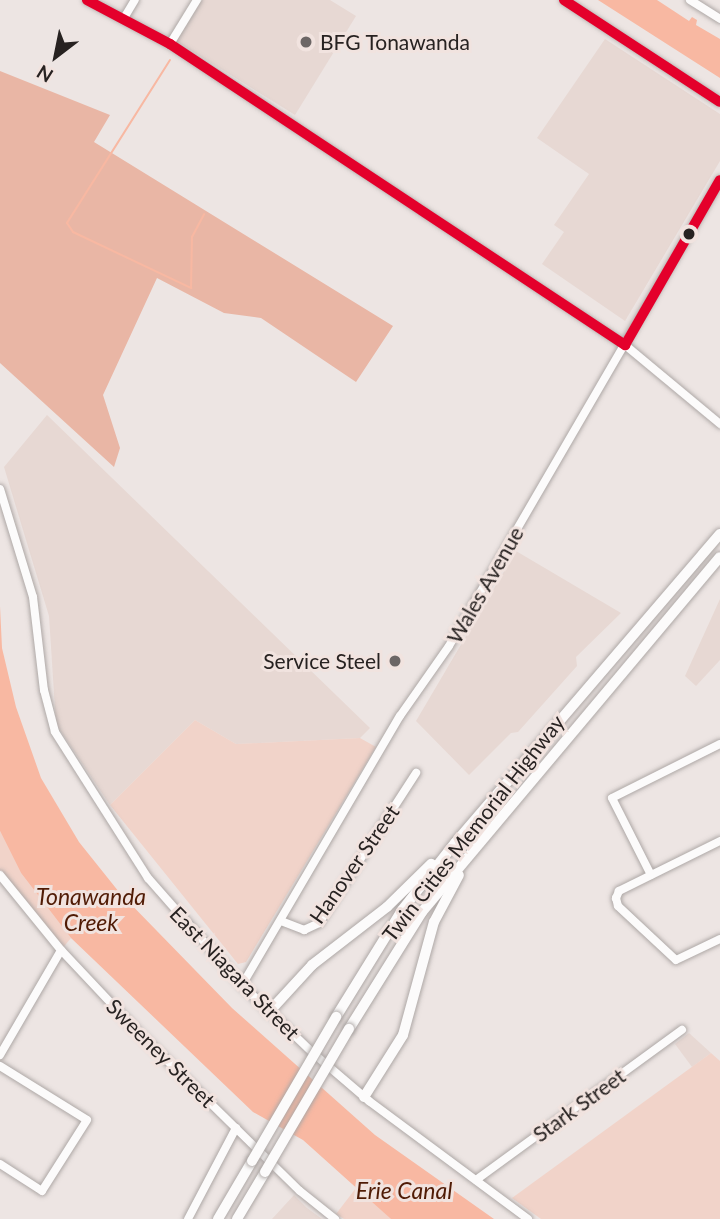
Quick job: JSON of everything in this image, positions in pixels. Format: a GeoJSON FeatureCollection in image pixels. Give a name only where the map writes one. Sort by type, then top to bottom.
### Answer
{"type":"FeatureCollection","features":[{"type":"Feature","properties":{"kind":"main road","name":"Twin Cities Memorial Highway"},"geometry":{"type":"LineString","coordinates":[[218,1219],[402,910],[486,804],[720,534]]}},
{"type":"Feature","properties":{"kind":"main road","name":"Twin Cities Memorial Highway"},"geometry":{"type":"LineString","coordinates":[[237,1219],[349,1029],[422,912],[720,557]]}},
{"type":"Feature","properties":{"kind":"main road"},"geometry":{"type":"LineString","coordinates":[[269,1012],[312,965],[387,907],[458,839]]}},
{"type":"Feature","properties":{"kind":"main road"},"geometry":{"type":"LineString","coordinates":[[364,1097],[404,1035],[434,922],[475,848]]}},
{"type":"Feature","properties":{"kind":"street"},"geometry":{"type":"LineString","coordinates":[[87,0],[170,44],[625,345],[720,425]]}},
{"type":"Feature","properties":{"kind":"street"},"geometry":{"type":"LineString","coordinates":[[124,18],[135,0]]}},
{"type":"Feature","properties":{"kind":"street"},"geometry":{"type":"LineString","coordinates":[[170,44],[197,0]]}},
{"type":"Feature","properties":{"kind":"street"},"geometry":{"type":"LineString","coordinates":[[564,0],[720,102]]}},
{"type":"Feature","properties":{"kind":"street"},"geometry":{"type":"LineString","coordinates":[[690,0],[720,19]]}},
{"type":"Feature","properties":{"kind":"street","name":"Wales Avenue"},"geometry":{"type":"LineString","coordinates":[[242,985],[400,716],[449,646],[720,180]]}},
{"type":"Feature","properties":{"kind":"street","name":"East Niagara Street"},"geometry":{"type":"LineString","coordinates":[[0,489],[33,597],[44,690],[55,732],[148,878],[269,1012],[364,1097],[528,1219]]}},
{"type":"Feature","properties":{"kind":"street"},"geometry":{"type":"LineString","coordinates":[[651,876],[612,798],[720,744]]}},
{"type":"Feature","properties":{"kind":"street","name":"Hanover Street"},"geometry":{"type":"LineString","coordinates":[[281,921],[304,930],[319,923],[416,773]]}},
{"type":"Feature","properties":{"kind":"street"},"geometry":{"type":"LineString","coordinates":[[720,841],[619,891],[618,906],[676,960],[720,939]]}},
{"type":"Feature","properties":{"kind":"street","name":"Sweeney Street"},"geometry":{"type":"LineString","coordinates":[[0,875],[61,950],[236,1128],[335,1219]]}},
{"type":"Feature","properties":{"kind":"street"},"geometry":{"type":"LineString","coordinates":[[1,1052],[61,950]]}},
{"type":"Feature","properties":{"kind":"street","name":"Stark Street"},"geometry":{"type":"LineString","coordinates":[[475,1180],[682,1030]]}},
{"type":"Feature","properties":{"kind":"street"},"geometry":{"type":"LineString","coordinates":[[0,1066],[87,1120],[42,1191],[0,1164]]}},
{"type":"Feature","properties":{"kind":"street"},"geometry":{"type":"LineString","coordinates":[[188,1219],[236,1128]]}},
{"type":"Feature","properties":{"kind":"shaded area"},"geometry":{"type":"Polygon","coordinates":[[[197,0],[330,0],[356,16],[295,115],[173,39],[197,0]]]}},
{"type":"Feature","properties":{"kind":"shaded area"},"geometry":{"type":"Polygon","coordinates":[[[605,39],[720,114],[720,161],[625,321],[542,264],[564,232],[554,225],[589,174],[537,138],[605,39]]]}},
{"type":"Feature","properties":{"kind":"shaded area"},"geometry":{"type":"Polygon","coordinates":[[[0,71],[110,115],[94,142],[393,326],[356,382],[261,318],[224,313],[157,278],[103,395],[120,448],[114,467],[0,363],[0,71]]]}},
{"type":"Feature","properties":{"kind":"shaded area"},"geometry":{"type":"Polygon","coordinates":[[[47,415],[370,728],[360,738],[236,744],[195,720],[110,805],[56,724],[49,616],[4,467],[47,415]]]}},
{"type":"Feature","properties":{"kind":"shaded area"},"geometry":{"type":"Polygon","coordinates":[[[516,551],[621,613],[576,657],[577,666],[518,732],[511,733],[469,775],[416,721],[516,551]]]}},
{"type":"Feature","properties":{"kind":"shaded area"},"geometry":{"type":"Polygon","coordinates":[[[720,599],[720,660],[696,686],[685,676],[720,599]]]}},
{"type":"Feature","properties":{"kind":"shaded area"},"geometry":{"type":"Polygon","coordinates":[[[195,720],[236,744],[360,738],[376,747],[246,962],[238,964],[110,805],[195,720]]]}},
{"type":"Feature","properties":{"kind":"shaded area"},"geometry":{"type":"Polygon","coordinates":[[[0,831],[21,873],[71,938],[61,950],[0,875],[0,831]]]}},
{"type":"Feature","properties":{"kind":"shaded area"},"geometry":{"type":"Polygon","coordinates":[[[689,1033],[711,1053],[692,1067],[675,1044],[689,1033]]]}},
{"type":"Feature","properties":{"kind":"shaded area"},"geometry":{"type":"Polygon","coordinates":[[[711,1053],[720,1061],[720,1219],[541,1219],[512,1198],[711,1053]]]}},
{"type":"Feature","properties":{"kind":"shaded area"},"geometry":{"type":"Polygon","coordinates":[[[356,1188],[391,1219],[344,1219],[336,1214],[356,1188]]]}},
{"type":"Feature","properties":{"kind":"shaded area"},"geometry":{"type":"Polygon","coordinates":[[[294,1195],[307,1208],[322,1219],[272,1219],[294,1195]]]}},
{"type":"Feature","properties":{"kind":"water"},"geometry":{"type":"Polygon","coordinates":[[[598,0],[657,0],[689,21],[692,17],[697,20],[696,25],[720,39],[720,78],[598,0]]]}},
{"type":"Feature","properties":{"kind":"water","name":"Tonawanda Creek"},"geometry":{"type":"Polygon","coordinates":[[[0,606],[2,648],[16,707],[41,778],[79,842],[119,892],[232,1008],[375,1135],[494,1219],[391,1219],[303,1140],[253,1112],[71,938],[21,873],[0,831],[0,606]]]}},
{"type":"Feature","properties":{"kind":"waterway"},"geometry":{"type":"LineString","coordinates":[[170,60],[67,223],[73,232],[191,288],[192,237],[204,214]]}},
{"type":"Feature","properties":{"kind":"transit line"},"geometry":{"type":"LineString","coordinates":[[87,0],[170,44],[625,345],[720,180]]}},
{"type":"Feature","properties":{"kind":"transit line"},"geometry":{"type":"LineString","coordinates":[[564,0],[720,102]]}},
{"type":"Feature","properties":{"kind":"place","name":"BFG Tonawanda"},"geometry":{"type":"Point","coordinates":[306,42]}},
{"type":"Feature","properties":{"kind":"place","name":"Service Steel"},"geometry":{"type":"Point","coordinates":[395,661]}},
{"type":"Feature","properties":{"kind":"water label","name":"Erie Canal"},"geometry":{"type":"Point","coordinates":[404,1190]}}]}
